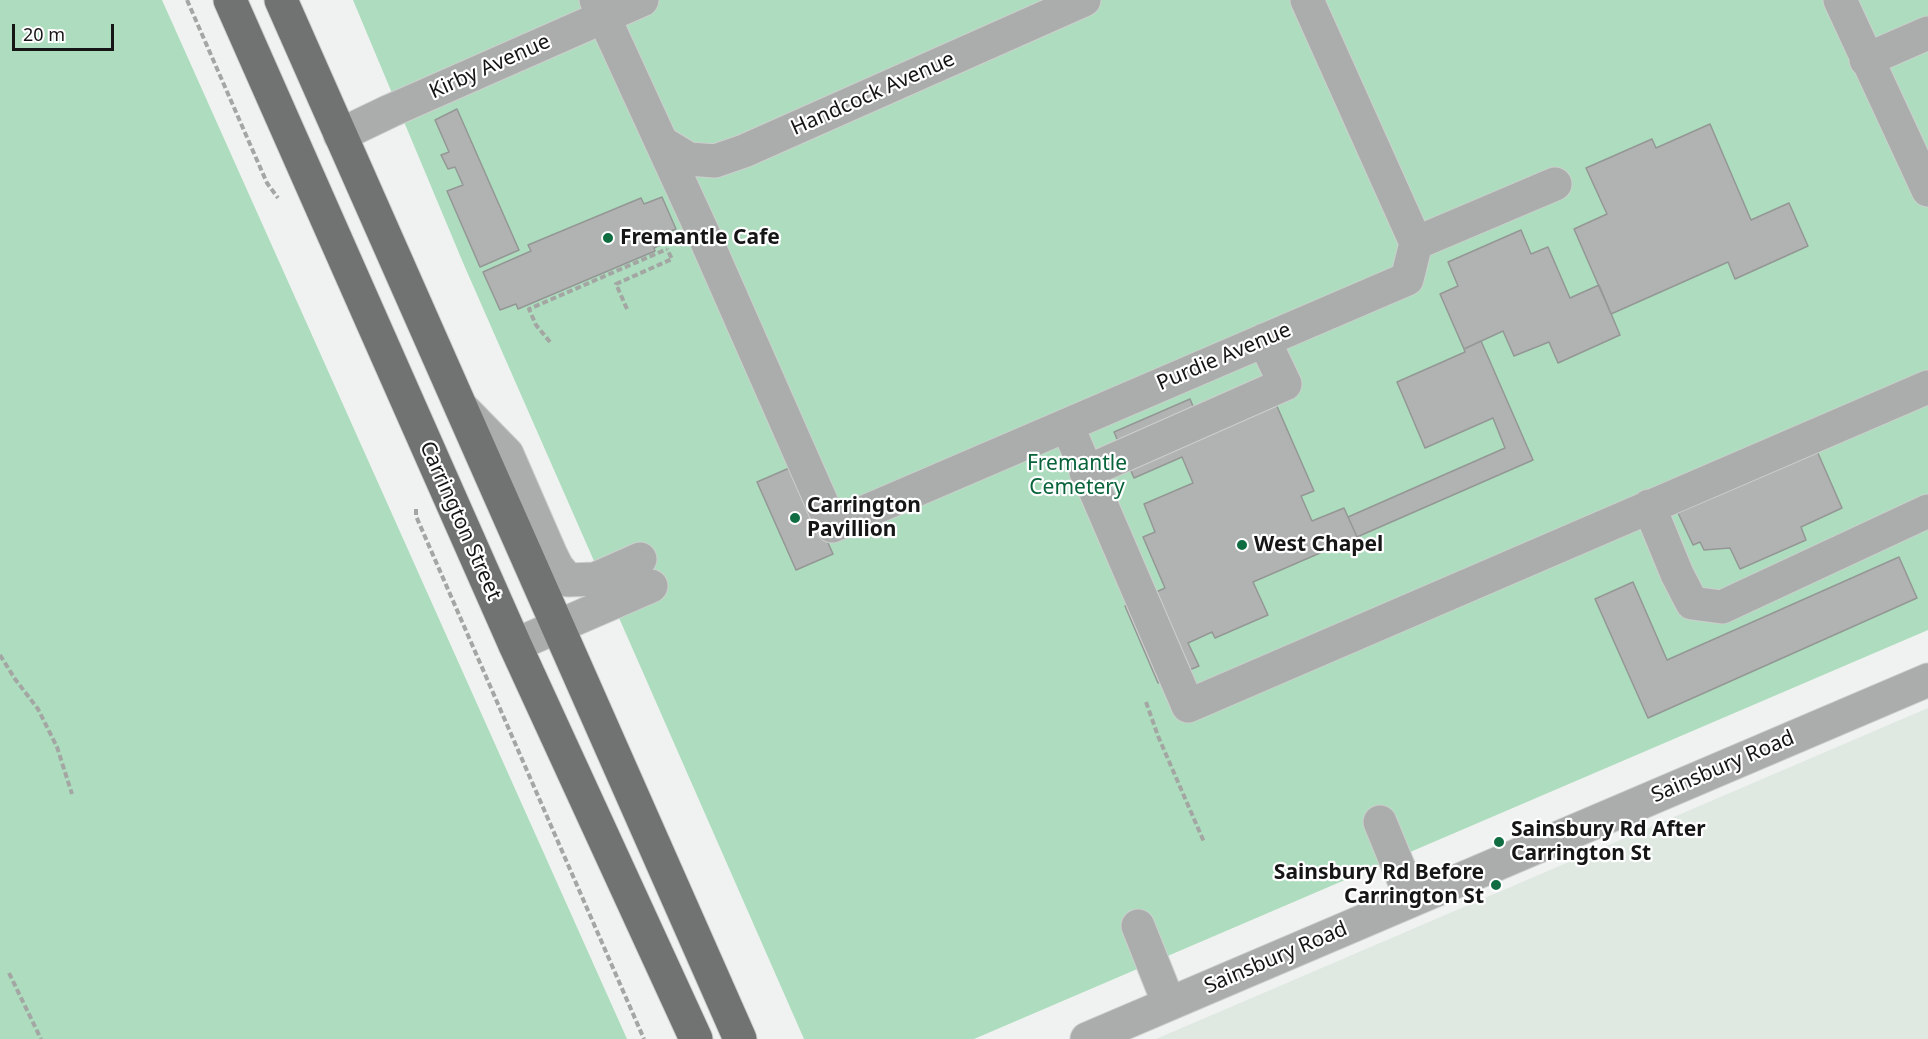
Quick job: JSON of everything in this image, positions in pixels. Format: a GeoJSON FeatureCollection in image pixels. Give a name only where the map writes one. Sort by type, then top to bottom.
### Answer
{"type":"FeatureCollection","features":[{"type":"Feature","properties":{"kind":"main road","name":"Carrington Street"},"geometry":{"type":"LineString","coordinates":[[230,0],[515,645],[696,1039]]}},
{"type":"Feature","properties":{"kind":"main road"},"geometry":{"type":"LineString","coordinates":[[281,0],[740,1039]]}},
{"type":"Feature","properties":{"kind":"street","name":"Kirby Avenue"},"geometry":{"type":"LineString","coordinates":[[340,135],[600,9],[642,0]]}},
{"type":"Feature","properties":{"kind":"street","name":"Handcock Avenue"},"geometry":{"type":"LineString","coordinates":[[661,142],[689,159],[714,161],[744,151],[1084,0]]}},
{"type":"Feature","properties":{"kind":"street"},"geometry":{"type":"LineString","coordinates":[[1306,0],[1416,243],[1556,184]]}},
{"type":"Feature","properties":{"kind":"street"},"geometry":{"type":"LineString","coordinates":[[1840,0],[1928,190]]}},
{"type":"Feature","properties":{"kind":"street"},"geometry":{"type":"LineString","coordinates":[[600,9],[703,233]]}},
{"type":"Feature","properties":{"kind":"street"},"geometry":{"type":"LineString","coordinates":[[1866,60],[1928,33]]}},
{"type":"Feature","properties":{"kind":"street","name":"Purdie Avenue"},"geometry":{"type":"LineString","coordinates":[[703,233],[832,526],[1407,279],[1416,243]]}},
{"type":"Feature","properties":{"kind":"street"},"geometry":{"type":"LineString","coordinates":[[1086,472],[1285,384],[1264,340]]}},
{"type":"Feature","properties":{"kind":"street"},"geometry":{"type":"LineString","coordinates":[[1066,425],[1188,706],[1928,387]]}},
{"type":"Feature","properties":{"kind":"street"},"geometry":{"type":"LineString","coordinates":[[459,406],[507,454],[551,555],[557,567],[568,579],[595,579],[646,573],[557,627],[515,645]]}},
{"type":"Feature","properties":{"kind":"street"},"geometry":{"type":"LineString","coordinates":[[1649,506],[1677,574],[1692,603],[1722,607],[1928,511]]}},
{"type":"Feature","properties":{"kind":"street","name":"Sainsbury Road"},"geometry":{"type":"LineString","coordinates":[[1088,1039],[1928,680]]}},
{"type":"Feature","properties":{"kind":"street"},"geometry":{"type":"LineString","coordinates":[[1380,822],[1412,900]]}},
{"type":"Feature","properties":{"kind":"street"},"geometry":{"type":"LineString","coordinates":[[1138,926],[1169,1004]]}},
{"type":"Feature","properties":{"kind":"path"},"geometry":{"type":"LineString","coordinates":[[550,342],[536,325],[529,309],[703,233]]}},
{"type":"Feature","properties":{"kind":"path"},"geometry":{"type":"LineString","coordinates":[[627,309],[616,284],[672,260],[667,249]]}},
{"type":"Feature","properties":{"kind":"path"},"geometry":{"type":"LineString","coordinates":[[0,655],[38,709],[57,747],[72,794]]}},
{"type":"Feature","properties":{"kind":"path"},"geometry":{"type":"LineString","coordinates":[[9,973],[41,1039]]}},
{"type":"Feature","properties":{"kind":"shaded area"},"geometry":{"type":"Polygon","coordinates":[[[1928,708],[1928,1039],[1156,1039],[1928,708]]]}},
{"type":"Feature","properties":{"kind":"green space"},"geometry":{"type":"Polygon","coordinates":[[[0,0],[162,0],[627,1039],[0,1039],[0,0]]]}},
{"type":"Feature","properties":{"kind":"green space","name":"Fremantle Cemetery"},"geometry":{"type":"Polygon","coordinates":[[[353,0],[1928,0],[1928,630],[974,1039],[804,1039],[464,265],[353,0]]]}},
{"type":"Feature","properties":{"kind":"building"},"geometry":{"type":"Polygon","coordinates":[[[457,109],[519,250],[480,267],[447,191],[463,185],[455,167],[448,169],[441,155],[449,152],[435,120],[457,109]]]}},
{"type":"Feature","properties":{"kind":"building"},"geometry":{"type":"Polygon","coordinates":[[[1710,124],[1751,220],[1789,203],[1808,246],[1735,279],[1728,262],[1611,314],[1574,229],[1607,214],[1586,168],[1652,139],[1656,148],[1710,124]]]}},
{"type":"Feature","properties":{"kind":"building"},"geometry":{"type":"Polygon","coordinates":[[[662,197],[676,229],[657,237],[660,245],[654,248],[655,251],[518,309],[516,304],[500,310],[483,272],[531,251],[528,245],[641,198],[644,204],[662,197]]]}},
{"type":"Feature","properties":{"kind":"building"},"geometry":{"type":"Polygon","coordinates":[[[1521,230],[1531,254],[1548,247],[1570,298],[1599,285],[1620,335],[1558,363],[1549,342],[1514,356],[1503,331],[1464,349],[1440,294],[1458,286],[1448,262],[1521,230]]]}},
{"type":"Feature","properties":{"kind":"building"},"geometry":{"type":"Polygon","coordinates":[[[1481,341],[1533,460],[1357,537],[1348,517],[1505,448],[1493,418],[1425,448],[1397,382],[1465,352],[1464,349],[1481,341]]]}},
{"type":"Feature","properties":{"kind":"building","name":"West Chapel"},"geometry":{"type":"Polygon","coordinates":[[[1190,399],[1205,435],[1276,404],[1314,491],[1301,496],[1312,521],[1344,508],[1357,537],[1253,582],[1268,615],[1215,638],[1212,632],[1188,643],[1199,666],[1158,683],[1125,606],[1165,588],[1143,537],[1155,532],[1144,504],[1193,483],[1182,457],[1134,478],[1114,432],[1190,399]]]}},
{"type":"Feature","properties":{"kind":"building"},"geometry":{"type":"Polygon","coordinates":[[[1817,451],[1842,508],[1801,527],[1806,540],[1740,569],[1730,548],[1704,550],[1700,542],[1693,545],[1678,513],[1817,451]]]}},
{"type":"Feature","properties":{"kind":"building","name":"Carrington Pavillion"},"geometry":{"type":"Polygon","coordinates":[[[794,466],[833,554],[796,570],[757,482],[794,466]]]}},
{"type":"Feature","properties":{"kind":"building"},"geometry":{"type":"Polygon","coordinates":[[[1899,557],[1917,598],[1648,718],[1595,599],[1633,582],[1667,660],[1899,557]]]}},
{"type":"Feature","properties":{"kind":"place","name":"Fremantle Cafe"},"geometry":{"type":"Point","coordinates":[608,238]}},
{"type":"Feature","properties":{"kind":"place","name":"Carrington Pavillion"},"geometry":{"type":"Point","coordinates":[795,518]}},
{"type":"Feature","properties":{"kind":"place","name":"West Chapel"},"geometry":{"type":"Point","coordinates":[1242,545]}},
{"type":"Feature","properties":{"kind":"place","name":"Sainsbury Rd After Carrington St"},"geometry":{"type":"Point","coordinates":[1499,842]}},
{"type":"Feature","properties":{"kind":"place","name":"Sainsbury Rd Before Carrington St"},"geometry":{"type":"Point","coordinates":[1496,885]}}]}
